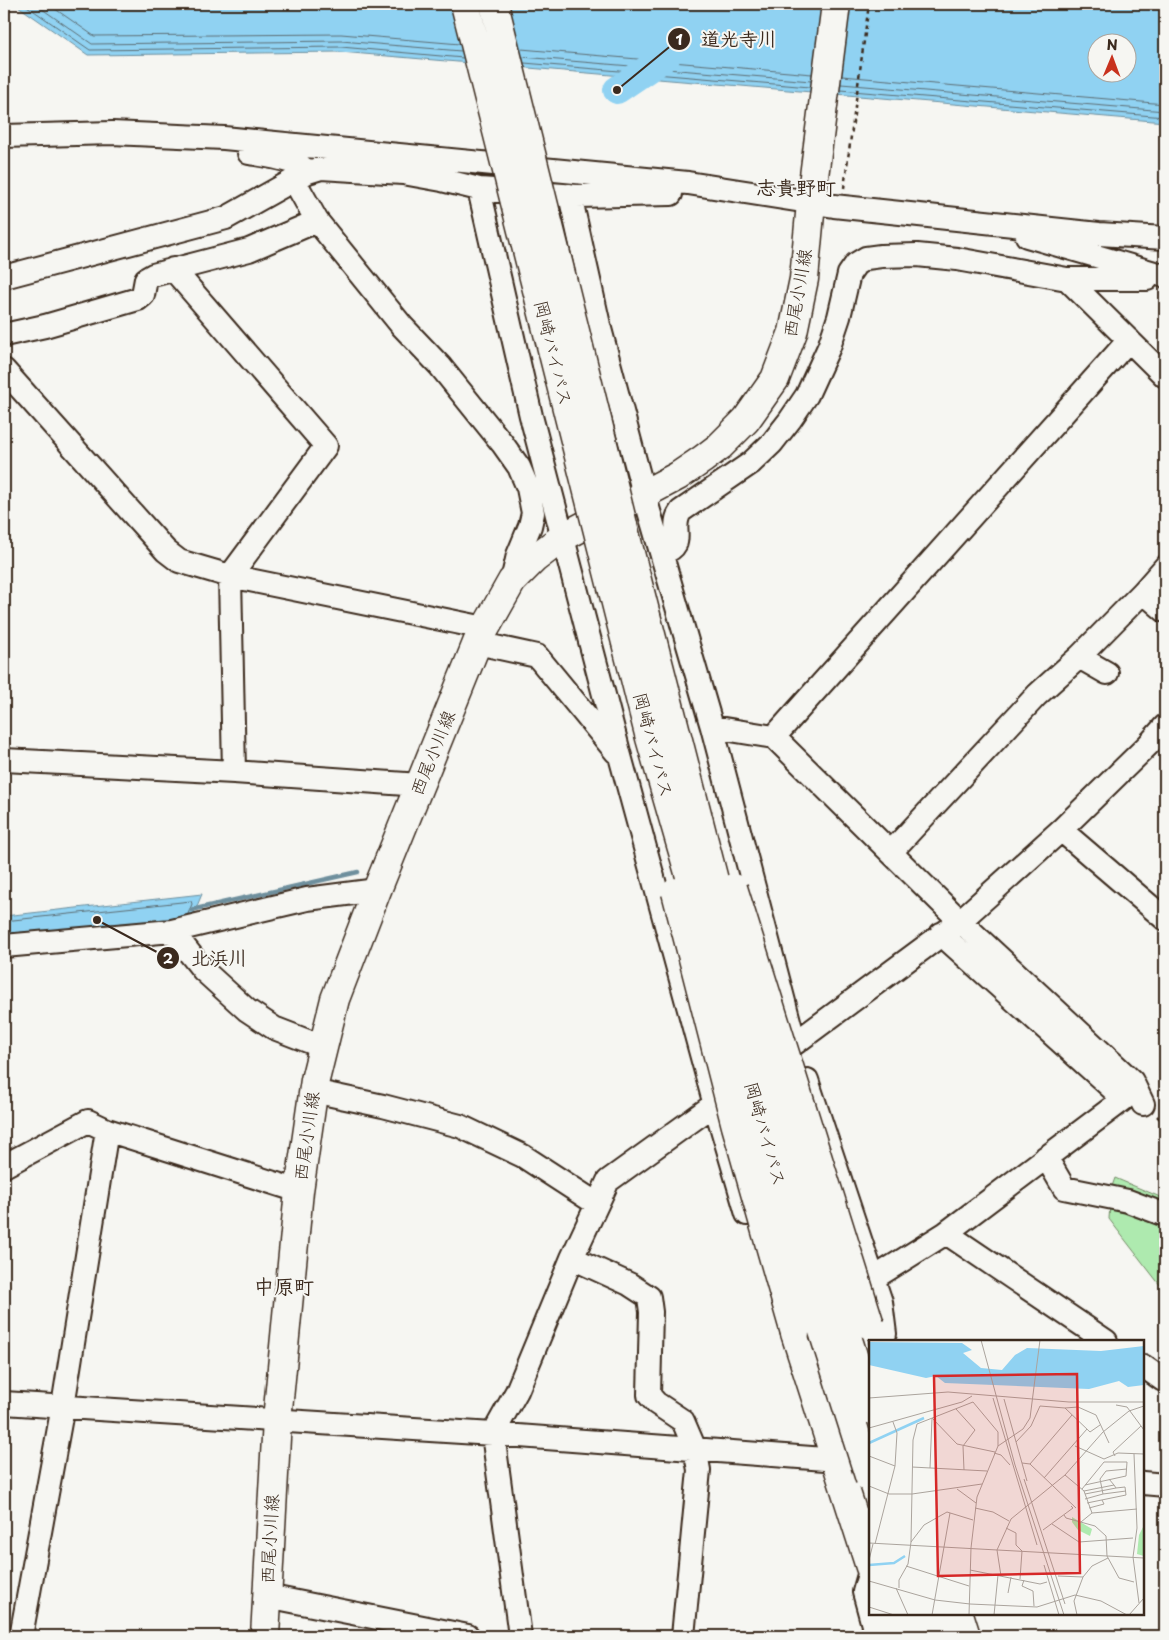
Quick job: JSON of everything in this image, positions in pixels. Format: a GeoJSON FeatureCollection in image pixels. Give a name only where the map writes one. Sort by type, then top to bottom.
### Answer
{"type":"FeatureCollection","features":[{"type":"Feature","properties":{"kind":"main road","name":"岡崎バイパス"},"geometry":{"type":"LineString","coordinates":[[464,4],[650,738],[809,1287],[869,1476]]}},
{"type":"Feature","properties":{"kind":"main road","name":"岡崎バイパス"},"geometry":{"type":"LineString","coordinates":[[494,4],[689,786],[735,962],[869,1406]]}},
{"type":"Feature","properties":{"kind":"main road","name":"西尾小川線"},"geometry":{"type":"LineString","coordinates":[[264,1636],[277,1420],[299,1191],[313,1090],[335,1000],[377,890],[481,636],[512,581],[534,559],[563,537],[678,476],[720,446],[746,420],[775,378],[793,332],[804,279],[811,197],[836,4]]}},
{"type":"Feature","properties":{"kind":"main road"},"geometry":{"type":"LineString","coordinates":[[650,738],[643,754],[693,963],[736,1126],[795,1333],[869,1566]]}},
{"type":"Feature","properties":{"kind":"main road"},"geometry":{"type":"LineString","coordinates":[[689,786],[704,801],[751,942],[875,1336]]}},
{"type":"Feature","properties":{"kind":"main road"},"geometry":{"type":"LineString","coordinates":[[885,1615],[892,1636]]}},
{"type":"Feature","properties":{"kind":"main road"},"geometry":{"type":"LineString","coordinates":[[913,1615],[920,1636]]}},
{"type":"Feature","properties":{"kind":"main road"},"geometry":{"type":"LineString","coordinates":[[935,1615],[942,1636]]}},
{"type":"Feature","properties":{"kind":"main road"},"geometry":{"type":"LineString","coordinates":[[959,1615],[966,1636]]}},
{"type":"Feature","properties":{"kind":"street"},"geometry":{"type":"LineString","coordinates":[[4,136],[112,133],[224,138],[688,183],[811,197],[834,206],[1099,234],[1165,238]]}},
{"type":"Feature","properties":{"kind":"street"},"geometry":{"type":"LineString","coordinates":[[224,138],[226,146],[233,152],[250,153],[296,163],[305,168],[301,176],[317,221],[402,326],[440,366],[519,466],[528,488],[533,513],[530,526],[518,555],[512,581]]}},
{"type":"Feature","properties":{"kind":"street"},"geometry":{"type":"LineString","coordinates":[[4,277],[226,218],[301,176],[321,168],[403,173],[479,189],[570,195],[670,194],[681,191],[688,183]]}},
{"type":"Feature","properties":{"kind":"street"},"geometry":{"type":"LineString","coordinates":[[479,189],[531,416],[620,756],[715,1105],[784,1340],[803,1385],[818,1405]]}},
{"type":"Feature","properties":{"kind":"street"},"geometry":{"type":"LineString","coordinates":[[570,195],[599,325],[644,494],[712,727],[794,1043],[881,1302],[885,1334],[875,1336]]}},
{"type":"Feature","properties":{"kind":"street"},"geometry":{"type":"LineString","coordinates":[[975,220],[1165,277]]}},
{"type":"Feature","properties":{"kind":"street"},"geometry":{"type":"LineString","coordinates":[[4,335],[45,326],[138,298],[143,295],[146,279],[153,275],[249,250],[317,221]]}},
{"type":"Feature","properties":{"kind":"street"},"geometry":{"type":"LineString","coordinates":[[662,553],[673,549],[676,545],[677,520],[682,511],[752,463],[772,443],[790,420],[806,395],[829,347],[839,317],[849,274],[856,264],[866,258],[917,255],[957,259],[1067,279],[1165,277]]}},
{"type":"Feature","properties":{"kind":"street"},"geometry":{"type":"LineString","coordinates":[[173,269],[326,446],[230,576],[234,772]]}},
{"type":"Feature","properties":{"kind":"street"},"geometry":{"type":"LineString","coordinates":[[1067,279],[1165,376]]}},
{"type":"Feature","properties":{"kind":"street"},"geometry":{"type":"LineString","coordinates":[[774,736],[1128,340]]}},
{"type":"Feature","properties":{"kind":"street"},"geometry":{"type":"LineString","coordinates":[[4,370],[166,551],[179,561],[230,576],[481,636],[537,656],[620,756]]}},
{"type":"Feature","properties":{"kind":"street"},"geometry":{"type":"LineString","coordinates":[[891,852],[1037,695],[1079,657],[1165,567]]}},
{"type":"Feature","properties":{"kind":"street"},"geometry":{"type":"LineString","coordinates":[[1143,592],[1165,611]]}},
{"type":"Feature","properties":{"kind":"street"},"geometry":{"type":"LineString","coordinates":[[1079,657],[1107,673]]}},
{"type":"Feature","properties":{"kind":"street"},"geometry":{"type":"LineString","coordinates":[[520,1636],[493,1434],[517,1391],[572,1258],[608,1181],[715,1105],[794,1043],[960,921],[1061,830],[1165,726]]}},
{"type":"Feature","properties":{"kind":"street"},"geometry":{"type":"LineString","coordinates":[[712,727],[774,736],[960,921],[1132,1081],[1143,1104]]}},
{"type":"Feature","properties":{"kind":"street"},"geometry":{"type":"LineString","coordinates":[[4,760],[234,772],[420,785]]}},
{"type":"Feature","properties":{"kind":"street"},"geometry":{"type":"LineString","coordinates":[[1061,830],[1165,919]]}},
{"type":"Feature","properties":{"kind":"street"},"geometry":{"type":"LineString","coordinates":[[4,946],[172,931],[307,899],[377,890]]}},
{"type":"Feature","properties":{"kind":"street"},"geometry":{"type":"LineString","coordinates":[[172,931],[202,970],[248,1010],[274,1028],[323,1047]]}},
{"type":"Feature","properties":{"kind":"street"},"geometry":{"type":"LineString","coordinates":[[874,1278],[946,1233],[1124,1099],[941,934]]}},
{"type":"Feature","properties":{"kind":"street"},"geometry":{"type":"LineString","coordinates":[[313,1090],[460,1126],[523,1156],[597,1204]]}},
{"type":"Feature","properties":{"kind":"street"},"geometry":{"type":"LineString","coordinates":[[4,1166],[88,1121],[107,1130],[299,1191]]}},
{"type":"Feature","properties":{"kind":"street"},"geometry":{"type":"LineString","coordinates":[[21,1636],[63,1406],[107,1130]]}},
{"type":"Feature","properties":{"kind":"street"},"geometry":{"type":"LineString","coordinates":[[1046,1157],[1064,1188],[1128,1201],[1165,1215]]}},
{"type":"Feature","properties":{"kind":"street"},"geometry":{"type":"LineString","coordinates":[[946,1233],[1105,1340]]}},
{"type":"Feature","properties":{"kind":"street"},"geometry":{"type":"LineString","coordinates":[[572,1258],[628,1284],[649,1297],[651,1312],[649,1395],[656,1403],[683,1421],[695,1449],[699,1470],[683,1636]]}},
{"type":"Feature","properties":{"kind":"street"},"geometry":{"type":"LineString","coordinates":[[1144,1367],[1165,1380]]}},
{"type":"Feature","properties":{"kind":"street"},"geometry":{"type":"LineString","coordinates":[[4,1403],[493,1434],[869,1463]]}},
{"type":"Feature","properties":{"kind":"street"},"geometry":{"type":"LineString","coordinates":[[1144,1484],[1165,1485]]}},
{"type":"Feature","properties":{"kind":"street"},"geometry":{"type":"LineString","coordinates":[[869,1573],[864,1592],[869,1610]]}},
{"type":"Feature","properties":{"kind":"street"},"geometry":{"type":"LineString","coordinates":[[267,1596],[468,1636]]}},
{"type":"Feature","properties":{"kind":"street"},"geometry":{"type":"LineString","coordinates":[[870,1615],[876,1636]]}},
{"type":"Feature","properties":{"kind":"street"},"geometry":{"type":"LineString","coordinates":[[971,1615],[978,1636]]}},
{"type":"Feature","properties":{"kind":"path"},"geometry":{"type":"LineString","coordinates":[[844,188],[868,4]]}},
{"type":"Feature","properties":{"kind":"green space"},"geometry":{"type":"Polygon","coordinates":[[[1115,1178],[1165,1199],[1165,1288],[1160,1285],[1109,1219],[1111,1189],[1115,1178]]]}},
{"type":"Feature","properties":{"kind":"water"},"geometry":{"type":"Polygon","coordinates":[[[15,4],[1165,4],[1165,122],[340,52],[88,55],[15,4]]]}},
{"type":"Feature","properties":{"kind":"water"},"geometry":{"type":"Polygon","coordinates":[[[202,894],[190,923],[4,938],[4,916],[202,894]]]}},
{"type":"Feature","properties":{"kind":"waterway"},"geometry":{"type":"LineString","coordinates":[[617,90],[667,56]]}},
{"type":"Feature","properties":{"kind":"waterway"},"geometry":{"type":"LineString","coordinates":[[191,910],[358,872]]}},
{"type":"Feature","properties":{"kind":"place","name":"道光寺川"},"geometry":{"type":"Point","coordinates":[617,90]}},
{"type":"Feature","properties":{"kind":"place","name":"北浜川"},"geometry":{"type":"Point","coordinates":[97,920]}},
{"type":"Feature","properties":{"kind":"district","name":"志貴野町"},"geometry":{"type":"Point","coordinates":[796,188]}},
{"type":"Feature","properties":{"kind":"district","name":"中原町"},"geometry":{"type":"Point","coordinates":[284,1287]}}]}
